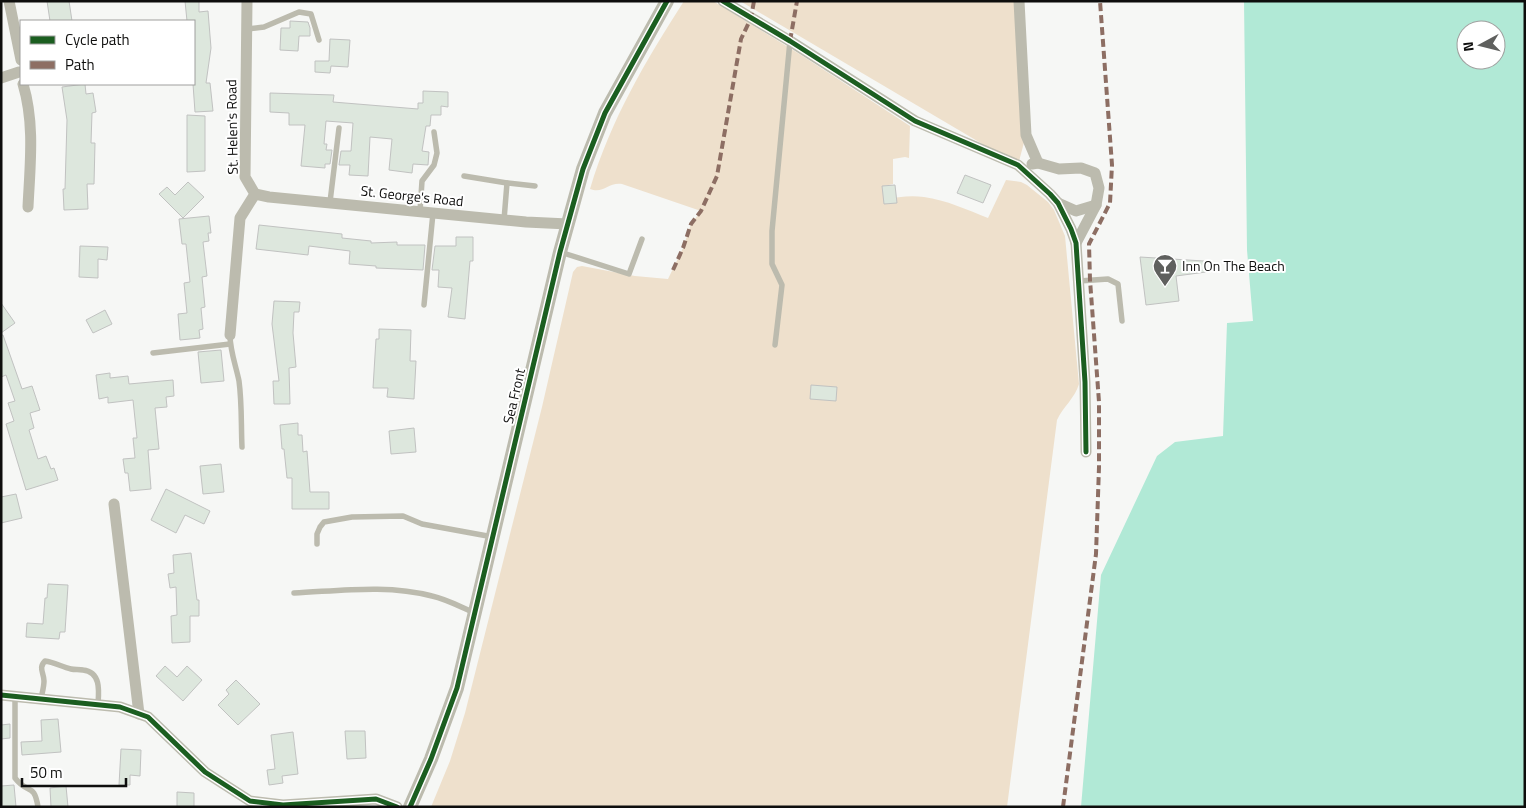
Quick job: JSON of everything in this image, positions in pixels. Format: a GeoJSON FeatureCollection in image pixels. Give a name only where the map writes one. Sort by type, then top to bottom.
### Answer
{"type":"FeatureCollection","features":[{"type":"Feature","properties":{"kind":"street"},"geometry":{"type":"LineString","coordinates":[[9,1],[20,62]]}},
{"type":"Feature","properties":{"kind":"street","name":"St. Helen's Road"},"geometry":{"type":"LineString","coordinates":[[247,1],[245,177],[255,194]]}},
{"type":"Feature","properties":{"kind":"street"},"geometry":{"type":"LineString","coordinates":[[723,1],[790,41],[915,121],[1018,165],[1050,194],[1058,204],[1071,228],[1076,243],[1085,382],[1086,452]]}},
{"type":"Feature","properties":{"kind":"street"},"geometry":{"type":"LineString","coordinates":[[1019,1],[1026,136],[1038,163]]}},
{"type":"Feature","properties":{"kind":"street","name":"Sea Front"},"geometry":{"type":"LineString","coordinates":[[410,807],[431,759],[457,688],[560,252],[583,169],[605,114],[664,2]]}},
{"type":"Feature","properties":{"kind":"street"},"geometry":{"type":"LineString","coordinates":[[1,78],[7,78],[20,69]]}},
{"type":"Feature","properties":{"kind":"street"},"geometry":{"type":"LineString","coordinates":[[23,85],[28,101],[31,135],[28,207]]}},
{"type":"Feature","properties":{"kind":"street"},"geometry":{"type":"LineString","coordinates":[[1018,165],[1038,163],[1059,168],[1081,168],[1095,173],[1099,188],[1096,205],[1076,243]]}},
{"type":"Feature","properties":{"kind":"street"},"geometry":{"type":"LineString","coordinates":[[230,339],[240,218],[255,194]]}},
{"type":"Feature","properties":{"kind":"street","name":"St. George's Road"},"geometry":{"type":"LineString","coordinates":[[255,194],[269,198],[330,202],[504,220],[568,224]]}},
{"type":"Feature","properties":{"kind":"street"},"geometry":{"type":"LineString","coordinates":[[1058,204],[1076,211],[1096,205]]}},
{"type":"Feature","properties":{"kind":"street"},"geometry":{"type":"LineString","coordinates":[[114,504],[139,714]]}},
{"type":"Feature","properties":{"kind":"street"},"geometry":{"type":"LineString","coordinates":[[1,695],[120,707],[148,717],[205,772],[250,801],[283,805],[376,799],[396,807]]}},
{"type":"Feature","properties":{"kind":"lane"},"geometry":{"type":"LineString","coordinates":[[247,29],[270,26],[299,12],[311,14],[319,40]]}},
{"type":"Feature","properties":{"kind":"lane"},"geometry":{"type":"LineString","coordinates":[[775,345],[782,285],[772,264],[772,231],[790,41]]}},
{"type":"Feature","properties":{"kind":"lane"},"geometry":{"type":"LineString","coordinates":[[330,202],[339,128]]}},
{"type":"Feature","properties":{"kind":"lane"},"geometry":{"type":"LineString","coordinates":[[420,211],[422,181],[434,164],[437,153],[434,132]]}},
{"type":"Feature","properties":{"kind":"lane"},"geometry":{"type":"LineString","coordinates":[[464,176],[535,186]]}},
{"type":"Feature","properties":{"kind":"lane"},"geometry":{"type":"LineString","coordinates":[[504,220],[508,183]]}},
{"type":"Feature","properties":{"kind":"lane"},"geometry":{"type":"LineString","coordinates":[[424,305],[434,213]]}},
{"type":"Feature","properties":{"kind":"lane"},"geometry":{"type":"LineString","coordinates":[[560,252],[629,274],[642,239]]}},
{"type":"Feature","properties":{"kind":"lane"},"geometry":{"type":"LineString","coordinates":[[1079,281],[1108,279],[1118,284],[1122,320]]}},
{"type":"Feature","properties":{"kind":"lane"},"geometry":{"type":"LineString","coordinates":[[153,353],[230,339],[241,403],[242,447]]}},
{"type":"Feature","properties":{"kind":"lane"},"geometry":{"type":"LineString","coordinates":[[317,544],[317,534],[324,522],[377,516],[402,516],[422,524],[492,538]]}},
{"type":"Feature","properties":{"kind":"lane"},"geometry":{"type":"LineString","coordinates":[[294,592],[386,589],[409,591],[434,596],[475,613]]}},
{"type":"Feature","properties":{"kind":"lane"},"geometry":{"type":"LineString","coordinates":[[41,699],[44,679],[41,670],[42,664],[45,661],[73,670],[91,672],[96,677],[100,686],[98,704]]}},
{"type":"Feature","properties":{"kind":"lane"},"geometry":{"type":"LineString","coordinates":[[16,696],[15,778],[21,786],[33,790],[38,807]]}},
{"type":"Feature","properties":{"kind":"shaded area"},"geometry":{"type":"Polygon","coordinates":[[[684,1],[713,1],[801,55],[910,126],[909,158],[893,159],[893,184],[884,186],[885,199],[909,196],[932,198],[988,218],[1006,180],[1021,182],[1048,202],[1054,210],[1065,236],[1079,384],[1075,394],[1057,420],[1007,807],[431,807],[450,761],[465,713],[542,407],[573,272],[577,267],[582,266],[635,276],[668,279],[683,248],[691,224],[701,211],[622,184],[599,190],[590,189],[598,163],[630,92],[684,1]]]}},
{"type":"Feature","properties":{"kind":"shaded area"},"geometry":{"type":"Polygon","coordinates":[[[740,1],[1019,1],[1026,135],[1018,165],[740,1]]]}},
{"type":"Feature","properties":{"kind":"shaded area"},"geometry":{"type":"Polygon","coordinates":[[[1244,1],[1525,1],[1525,807],[1081,807],[1101,575],[1157,456],[1175,442],[1223,436],[1227,323],[1253,321],[1247,250],[1244,1]]]}},
{"type":"Feature","properties":{"kind":"building"},"geometry":{"type":"Polygon","coordinates":[[[47,1],[69,1],[72,20],[50,20],[47,1]]]}},
{"type":"Feature","properties":{"kind":"building"},"geometry":{"type":"Polygon","coordinates":[[[185,1],[199,1],[199,12],[208,11],[211,48],[206,83],[210,83],[213,111],[195,112],[193,85],[195,85],[195,20],[187,20],[185,1]]]}},
{"type":"Feature","properties":{"kind":"building"},"geometry":{"type":"Polygon","coordinates":[[[290,21],[308,22],[310,28],[310,36],[299,36],[298,51],[280,50],[281,28],[290,28],[290,21]]]}},
{"type":"Feature","properties":{"kind":"building"},"geometry":{"type":"Polygon","coordinates":[[[330,39],[350,40],[348,67],[331,66],[330,73],[315,72],[315,61],[329,61],[330,39]]]}},
{"type":"Feature","properties":{"kind":"building"},"geometry":{"type":"Polygon","coordinates":[[[85,85],[86,94],[93,93],[96,112],[92,113],[91,143],[95,143],[94,184],[87,184],[88,209],[64,210],[63,189],[65,189],[67,120],[62,87],[85,85]]]}},
{"type":"Feature","properties":{"kind":"building"},"geometry":{"type":"Polygon","coordinates":[[[423,91],[448,92],[448,107],[441,106],[441,115],[431,115],[430,126],[426,126],[422,151],[429,152],[428,165],[413,164],[412,173],[389,170],[392,139],[370,137],[368,176],[349,175],[350,165],[339,165],[341,151],[351,151],[353,123],[326,121],[324,144],[327,144],[326,150],[332,150],[330,164],[325,164],[325,168],[301,166],[305,125],[289,125],[289,113],[270,112],[270,93],[334,95],[333,102],[418,109],[418,103],[423,103],[423,91]]]}},
{"type":"Feature","properties":{"kind":"building"},"geometry":{"type":"Polygon","coordinates":[[[187,115],[205,116],[205,171],[187,172],[187,115]]]}},
{"type":"Feature","properties":{"kind":"building"},"geometry":{"type":"Polygon","coordinates":[[[965,175],[991,185],[983,203],[957,193],[965,175]]]}},
{"type":"Feature","properties":{"kind":"building"},"geometry":{"type":"Polygon","coordinates":[[[188,182],[204,197],[183,218],[159,194],[167,187],[175,195],[188,182]]]}},
{"type":"Feature","properties":{"kind":"building"},"geometry":{"type":"Polygon","coordinates":[[[895,185],[897,203],[884,204],[882,186],[895,185]]]}},
{"type":"Feature","properties":{"kind":"building"},"geometry":{"type":"Polygon","coordinates":[[[209,216],[211,233],[208,233],[209,241],[203,242],[207,276],[202,277],[205,307],[201,308],[203,329],[199,330],[200,338],[180,340],[178,314],[187,313],[184,283],[190,282],[186,244],[182,244],[179,219],[209,216]]]}},
{"type":"Feature","properties":{"kind":"building"},"geometry":{"type":"Polygon","coordinates":[[[259,225],[342,234],[342,238],[371,241],[371,243],[397,242],[397,245],[425,245],[423,270],[376,268],[376,266],[349,264],[350,251],[309,246],[308,255],[256,249],[259,225]]]}},
{"type":"Feature","properties":{"kind":"building"},"geometry":{"type":"Polygon","coordinates":[[[456,237],[473,237],[473,261],[470,261],[465,319],[448,317],[452,288],[438,287],[439,270],[432,270],[435,246],[456,246],[456,237]]]}},
{"type":"Feature","properties":{"kind":"building"},"geometry":{"type":"Polygon","coordinates":[[[80,246],[108,247],[107,260],[98,259],[98,278],[79,277],[80,246]]]}},
{"type":"Feature","properties":{"kind":"building"},"geometry":{"type":"Polygon","coordinates":[[[1140,257],[1204,261],[1206,272],[1176,276],[1179,301],[1146,305],[1140,257]]]}},
{"type":"Feature","properties":{"kind":"building"},"geometry":{"type":"Polygon","coordinates":[[[274,301],[300,302],[299,312],[294,312],[293,333],[296,367],[289,368],[290,404],[274,404],[273,381],[279,381],[272,324],[274,301]]]}},
{"type":"Feature","properties":{"kind":"building"},"geometry":{"type":"Polygon","coordinates":[[[1,303],[15,323],[1,333],[1,303]]]}},
{"type":"Feature","properties":{"kind":"building"},"geometry":{"type":"Polygon","coordinates":[[[105,310],[112,324],[93,333],[86,320],[105,310]]]}},
{"type":"Feature","properties":{"kind":"building"},"geometry":{"type":"Polygon","coordinates":[[[379,329],[411,330],[410,361],[416,361],[414,399],[387,397],[388,388],[373,388],[376,339],[379,339],[379,329]]]}},
{"type":"Feature","properties":{"kind":"building"},"geometry":{"type":"Polygon","coordinates":[[[1,335],[3,335],[22,389],[32,386],[40,410],[30,413],[34,428],[29,430],[38,459],[46,456],[51,469],[54,468],[58,480],[26,490],[6,424],[14,421],[8,403],[15,401],[6,375],[1,377],[1,335]]]}},
{"type":"Feature","properties":{"kind":"building"},"geometry":{"type":"Polygon","coordinates":[[[221,350],[224,381],[201,383],[198,352],[221,350]]]}},
{"type":"Feature","properties":{"kind":"building"},"geometry":{"type":"Polygon","coordinates":[[[110,373],[110,378],[128,376],[129,384],[173,380],[174,396],[166,397],[167,407],[155,408],[159,449],[148,450],[151,489],[130,491],[128,473],[125,473],[123,459],[135,458],[133,438],[137,438],[133,400],[108,403],[108,397],[99,399],[96,375],[110,373]]]}},
{"type":"Feature","properties":{"kind":"building"},"geometry":{"type":"Polygon","coordinates":[[[811,385],[837,387],[836,401],[810,399],[811,385]]]}},
{"type":"Feature","properties":{"kind":"building"},"geometry":{"type":"Polygon","coordinates":[[[298,423],[298,435],[302,435],[303,452],[307,451],[310,492],[329,492],[329,509],[292,509],[292,478],[287,478],[280,425],[298,423]]]}},
{"type":"Feature","properties":{"kind":"building"},"geometry":{"type":"Polygon","coordinates":[[[414,428],[416,452],[391,454],[389,431],[414,428]]]}},
{"type":"Feature","properties":{"kind":"building"},"geometry":{"type":"Polygon","coordinates":[[[221,464],[224,492],[203,494],[200,466],[221,464]]]}},
{"type":"Feature","properties":{"kind":"building"},"geometry":{"type":"Polygon","coordinates":[[[166,489],[210,511],[204,524],[185,515],[176,533],[151,520],[166,489]]]}},
{"type":"Feature","properties":{"kind":"building"},"geometry":{"type":"Polygon","coordinates":[[[16,494],[22,518],[1,523],[1,497],[16,494]]]}},
{"type":"Feature","properties":{"kind":"building"},"geometry":{"type":"Polygon","coordinates":[[[191,553],[197,600],[199,600],[199,616],[190,616],[190,642],[172,643],[171,616],[177,615],[176,587],[170,588],[168,574],[174,573],[173,555],[191,553]]]}},
{"type":"Feature","properties":{"kind":"building"},"geometry":{"type":"Polygon","coordinates":[[[48,584],[68,585],[65,632],[60,632],[59,639],[26,637],[27,623],[43,624],[48,584]]]}},
{"type":"Feature","properties":{"kind":"building"},"geometry":{"type":"Polygon","coordinates":[[[165,666],[177,677],[187,666],[202,680],[183,701],[156,676],[165,666]]]}},
{"type":"Feature","properties":{"kind":"building"},"geometry":{"type":"Polygon","coordinates":[[[236,680],[260,704],[238,725],[218,705],[229,694],[226,690],[236,680]]]}},
{"type":"Feature","properties":{"kind":"building"},"geometry":{"type":"Polygon","coordinates":[[[58,719],[61,752],[22,755],[21,742],[42,741],[41,720],[58,719]]]}},
{"type":"Feature","properties":{"kind":"building"},"geometry":{"type":"Polygon","coordinates":[[[10,724],[10,738],[1,739],[1,725],[10,724]]]}},
{"type":"Feature","properties":{"kind":"building"},"geometry":{"type":"Polygon","coordinates":[[[345,731],[365,731],[366,758],[347,759],[345,731]]]}},
{"type":"Feature","properties":{"kind":"building"},"geometry":{"type":"Polygon","coordinates":[[[293,732],[298,774],[282,776],[283,783],[269,785],[267,770],[275,769],[271,735],[293,732]]]}},
{"type":"Feature","properties":{"kind":"building"},"geometry":{"type":"Polygon","coordinates":[[[121,749],[141,750],[140,776],[130,775],[130,785],[119,785],[121,749]]]}},
{"type":"Feature","properties":{"kind":"building"},"geometry":{"type":"Polygon","coordinates":[[[14,785],[16,807],[1,807],[1,786],[14,785]]]}},
{"type":"Feature","properties":{"kind":"building"},"geometry":{"type":"Polygon","coordinates":[[[66,786],[68,807],[51,807],[50,788],[66,786]]]}},
{"type":"Feature","properties":{"kind":"building"},"geometry":{"type":"Polygon","coordinates":[[[177,792],[194,793],[194,807],[177,807],[177,792]]]}},
{"type":"Feature","properties":{"kind":"marked path"},"geometry":{"type":"LineString","coordinates":[[673,270],[691,224],[701,211],[717,176],[741,39],[751,18],[754,1]]}},
{"type":"Feature","properties":{"kind":"marked path"},"geometry":{"type":"LineString","coordinates":[[790,41],[797,1]]}},
{"type":"Feature","properties":{"kind":"marked path"},"geometry":{"type":"LineString","coordinates":[[1063,807],[1096,554],[1099,402],[1089,244],[1110,203],[1112,165],[1100,1]]}},
{"type":"Feature","properties":{"kind":"cycle path"},"geometry":{"type":"LineString","coordinates":[[410,807],[431,759],[457,688],[560,252],[583,169],[605,113],[667,1]]}},
{"type":"Feature","properties":{"kind":"cycle path"},"geometry":{"type":"LineString","coordinates":[[723,1],[790,41],[915,121],[1018,165],[1058,203],[1076,243],[1085,382],[1086,452]]}},
{"type":"Feature","properties":{"kind":"cycle path"},"geometry":{"type":"LineString","coordinates":[[1,695],[120,707],[148,717],[205,772],[250,801],[283,805],[376,799],[397,807]]}},
{"type":"Feature","properties":{"kind":"place","name":"Inn On The Beach"},"geometry":{"type":"Point","coordinates":[1165,287]}}]}
